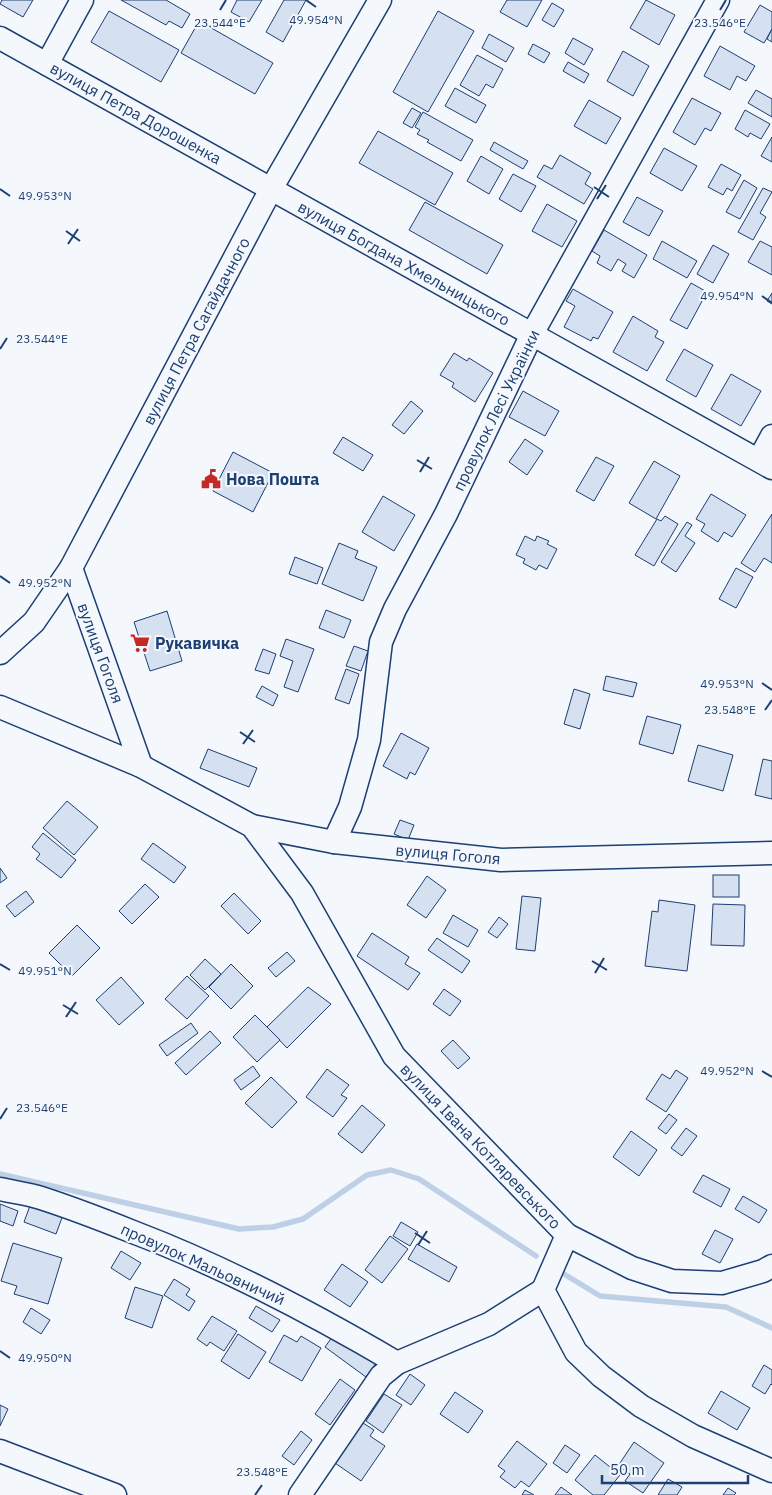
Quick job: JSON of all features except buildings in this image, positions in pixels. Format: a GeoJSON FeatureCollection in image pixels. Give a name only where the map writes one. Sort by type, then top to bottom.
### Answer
{"type":"FeatureCollection","features":[{"type":"Feature","properties":{"kind":"street"},"geometry":{"type":"LineString","coordinates":[[47,64],[82,0]]}},
{"type":"Feature","properties":{"kind":"street","name":"вулиця Петра Сагайдачного"},"geometry":{"type":"LineString","coordinates":[[0,653],[34,622],[71,568],[271,189],[380,0]]}},
{"type":"Feature","properties":{"kind":"street","name":"провулок Лесі Українки"},"geometry":{"type":"LineString","coordinates":[[334,842],[350,807],[369,740],[381,642],[394,609],[446,514],[532,334],[718,0]]}},
{"type":"Feature","properties":{"kind":"street","name":"вулиця Петра Дорошенка"},"geometry":{"type":"LineString","coordinates":[[0,38],[271,189]]}},
{"type":"Feature","properties":{"kind":"street","name":"вулиця Богдана Хмельницького"},"geometry":{"type":"LineString","coordinates":[[271,189],[765,464]]}},
{"type":"Feature","properties":{"kind":"street"},"geometry":{"type":"LineString","coordinates":[[765,464],[772,436]]}},
{"type":"Feature","properties":{"kind":"street","name":"вулиця Гоголя"},"geometry":{"type":"LineString","coordinates":[[71,568],[142,766]]}},
{"type":"Feature","properties":{"kind":"street","name":"вулиця Гоголя"},"geometry":{"type":"LineString","coordinates":[[0,707],[5,707],[142,766],[252,826],[334,842],[501,860],[772,853]]}},
{"type":"Feature","properties":{"kind":"street","name":"вулиця Івана Котляревського"},"geometry":{"type":"LineString","coordinates":[[252,826],[302,893],[394,1056],[567,1236],[543,1290]]}},
{"type":"Feature","properties":{"kind":"street","name":"провулок Мальовничий"},"geometry":{"type":"LineString","coordinates":[[0,1189],[39,1197],[171,1247],[282,1299],[340,1329],[397,1363]]}},
{"type":"Feature","properties":{"kind":"street"},"geometry":{"type":"LineString","coordinates":[[567,1236],[632,1268],[672,1281],[722,1283],[763,1271],[772,1266]]}},
{"type":"Feature","properties":{"kind":"street"},"geometry":{"type":"LineString","coordinates":[[300,1495],[381,1376],[397,1363],[489,1324],[543,1290],[576,1352],[601,1376],[641,1406],[693,1436],[772,1471]]}},
{"type":"Feature","properties":{"kind":"street"},"geometry":{"type":"LineString","coordinates":[[0,1451],[115,1495]]}},
{"type":"Feature","properties":{"kind":"waterway"},"geometry":{"type":"LineString","coordinates":[[0,1174],[239,1229],[273,1227],[303,1219],[367,1175],[391,1170],[419,1179],[536,1256]]}},
{"type":"Feature","properties":{"kind":"waterway"},"geometry":{"type":"LineString","coordinates":[[564,1274],[600,1296],[726,1307],[772,1328]]}},
{"type":"Feature","properties":{"kind":"place","name":"Нова Пошта"},"geometry":{"type":"Point","coordinates":[211,479]}},
{"type":"Feature","properties":{"kind":"place","name":"Рукавичка"},"geometry":{"type":"Point","coordinates":[140,643]}}]}
